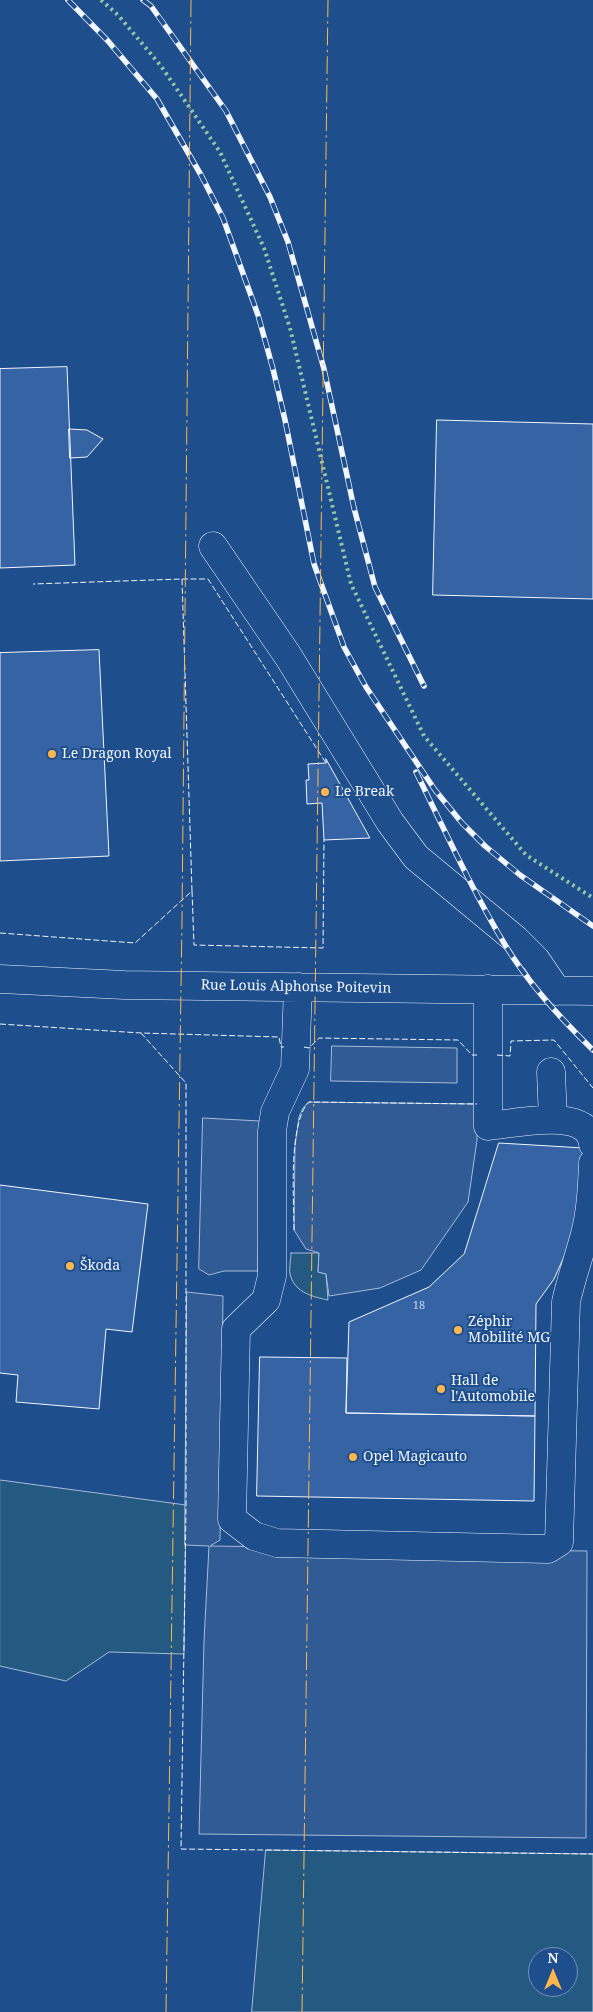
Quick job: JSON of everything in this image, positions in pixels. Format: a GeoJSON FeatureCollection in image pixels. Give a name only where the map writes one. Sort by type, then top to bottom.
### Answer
{"type":"FeatureCollection","features":[{"type":"Feature","properties":{"kind":"street"},"geometry":{"type":"LineString","coordinates":[[213,546],[288,656],[390,822],[416,857],[515,939],[536,960],[557,991]]}},
{"type":"Feature","properties":{"kind":"street","name":"Rue Louis Alphonse Poitevin"},"geometry":{"type":"LineString","coordinates":[[0,980],[124,985],[593,991]]}},
{"type":"Feature","properties":{"kind":"street"},"geometry":{"type":"LineString","coordinates":[[298,987],[295,1069],[275,1112],[272,1131],[272,1276],[266,1300],[236,1329],[232,1519],[254,1536],[277,1543],[531,1549],[548,1549],[559,1542],[566,1302],[570,1280],[586,1233],[592,1194],[593,1163]]}},
{"type":"Feature","properties":{"kind":"street"},"geometry":{"type":"LineString","coordinates":[[488,989],[488,1126],[553,1119],[568,1120],[582,1125],[592,1136],[593,1144]]}},
{"type":"Feature","properties":{"kind":"street"},"geometry":{"type":"LineString","coordinates":[[550,1072],[553,1119]]}},
{"type":"Feature","properties":{"kind":"shaded area"},"geometry":{"type":"Polygon","coordinates":[[[332,1046],[457,1048],[457,1083],[331,1081],[332,1046]]]}},
{"type":"Feature","properties":{"kind":"shaded area"},"geometry":{"type":"Polygon","coordinates":[[[309,1102],[477,1104],[477,1140],[468,1202],[421,1270],[380,1288],[329,1296],[326,1274],[318,1272],[319,1253],[306,1249],[294,1230],[295,1146],[299,1117],[303,1108],[309,1102]]]}},
{"type":"Feature","properties":{"kind":"shaded area"},"geometry":{"type":"Polygon","coordinates":[[[203,1118],[260,1121],[258,1271],[224,1271],[209,1275],[199,1269],[203,1118]]]}},
{"type":"Feature","properties":{"kind":"shaded area"},"geometry":{"type":"Polygon","coordinates":[[[291,1253],[319,1253],[318,1272],[326,1274],[328,1300],[311,1296],[301,1291],[293,1282],[290,1275],[291,1253]]]}},
{"type":"Feature","properties":{"kind":"shaded area"},"geometry":{"type":"Polygon","coordinates":[[[187,1292],[223,1296],[220,1540],[210,1546],[587,1551],[586,1838],[199,1834],[204,1641],[209,1546],[185,1545],[187,1292]]]}},
{"type":"Feature","properties":{"kind":"shaded area"},"geometry":{"type":"Polygon","coordinates":[[[0,1480],[186,1505],[184,1654],[109,1652],[66,1681],[0,1666],[0,1480]]]}},
{"type":"Feature","properties":{"kind":"shaded area"},"geometry":{"type":"Polygon","coordinates":[[[266,1850],[593,1854],[593,2012],[252,2012],[266,1850]]]}},
{"type":"Feature","properties":{"kind":"building"},"geometry":{"type":"Polygon","coordinates":[[[67,367],[75,565],[0,568],[0,369],[67,367]]]}},
{"type":"Feature","properties":{"kind":"building"},"geometry":{"type":"Polygon","coordinates":[[[437,420],[593,424],[593,599],[433,595],[437,420]]]}},
{"type":"Feature","properties":{"kind":"building"},"geometry":{"type":"Polygon","coordinates":[[[69,429],[87,430],[103,439],[87,457],[70,458],[69,429]]]}},
{"type":"Feature","properties":{"kind":"building","name":"Le Dragon Royal"},"geometry":{"type":"Polygon","coordinates":[[[99,650],[109,856],[0,861],[0,653],[99,650]]]}},
{"type":"Feature","properties":{"kind":"building","name":"Le Break"},"geometry":{"type":"Polygon","coordinates":[[[326,759],[370,838],[324,840],[322,803],[307,804],[306,780],[309,780],[308,764],[326,763],[326,759]]]}},
{"type":"Feature","properties":{"kind":"building"},"geometry":{"type":"Polygon","coordinates":[[[499,1143],[584,1148],[581,1219],[554,1279],[536,1304],[535,1416],[346,1413],[349,1322],[429,1287],[464,1254],[499,1143]]]}},
{"type":"Feature","properties":{"kind":"building","name":"Škoda"},"geometry":{"type":"Polygon","coordinates":[[[0,1185],[148,1204],[132,1332],[106,1329],[99,1409],[16,1402],[18,1375],[0,1373],[0,1185]]]}},
{"type":"Feature","properties":{"kind":"building"},"geometry":{"type":"Polygon","coordinates":[[[260,1357],[347,1358],[346,1413],[535,1416],[534,1501],[257,1496],[260,1357]]]}},
{"type":"Feature","properties":{"kind":"railway"},"geometry":{"type":"LineString","coordinates":[[68,0],[108,41],[157,99],[201,175],[223,218],[258,315],[273,369],[314,564],[344,647],[366,687],[435,790],[462,823],[485,846],[520,875],[593,926]]}},
{"type":"Feature","properties":{"kind":"railway"},"geometry":{"type":"LineString","coordinates":[[143,0],[151,6],[226,111],[270,197],[288,242],[324,369],[354,508],[375,587],[424,686]]}},
{"type":"Feature","properties":{"kind":"railway"},"geometry":{"type":"LineString","coordinates":[[416,772],[471,883],[507,948],[547,1002],[593,1050]]}},
{"type":"Feature","properties":{"kind":"hedge"},"geometry":{"type":"LineString","coordinates":[[101,0],[118,15],[161,66],[220,152],[264,248],[290,328],[351,584],[424,736],[526,855],[593,898]]}},
{"type":"Feature","properties":{"kind":"fence"},"geometry":{"type":"LineString","coordinates":[[182,579],[208,579],[326,763]]}},
{"type":"Feature","properties":{"kind":"fence"},"geometry":{"type":"LineString","coordinates":[[0,933],[135,943],[192,891],[182,579],[33,584]]}},
{"type":"Feature","properties":{"kind":"fence"},"geometry":{"type":"LineString","coordinates":[[192,891],[194,945],[323,948],[324,840]]}},
{"type":"Feature","properties":{"kind":"fence"},"geometry":{"type":"LineString","coordinates":[[0,1024],[141,1033],[279,1037],[281,1047],[284,1047]]}},
{"type":"Feature","properties":{"kind":"fence"},"geometry":{"type":"LineString","coordinates":[[141,1033],[186,1083],[186,1505],[181,1849],[593,1854]]}},
{"type":"Feature","properties":{"kind":"fence"},"geometry":{"type":"LineString","coordinates":[[304,1047],[309,1048],[319,1038],[458,1040],[472,1055],[477,1055]]}},
{"type":"Feature","properties":{"kind":"fence"},"geometry":{"type":"LineString","coordinates":[[497,1055],[510,1056],[511,1041],[554,1040],[593,1088]]}},
{"type":"Feature","properties":{"kind":"fence"},"geometry":{"type":"LineString","coordinates":[[294,1230],[293,1182],[295,1144],[302,1112],[309,1102],[477,1104]]}},
{"type":"Feature","properties":{"kind":"power"},"geometry":{"type":"LineString","coordinates":[[166,2012],[182,919],[191,0]]}},
{"type":"Feature","properties":{"kind":"power"},"geometry":{"type":"LineString","coordinates":[[302,2012],[328,0]]}},
{"type":"Feature","properties":{"kind":"place","name":"Le Dragon Royal"},"geometry":{"type":"Point","coordinates":[52,754]}},
{"type":"Feature","properties":{"kind":"place","name":"Le Break"},"geometry":{"type":"Point","coordinates":[325,792]}},
{"type":"Feature","properties":{"kind":"place","name":"Škoda"},"geometry":{"type":"Point","coordinates":[70,1266]}},
{"type":"Feature","properties":{"kind":"place","name":"Zéphir Mobilité MG"},"geometry":{"type":"Point","coordinates":[458,1330]}},
{"type":"Feature","properties":{"kind":"place","name":"Hall de l'Automobile"},"geometry":{"type":"Point","coordinates":[441,1389]}},
{"type":"Feature","properties":{"kind":"place","name":"Opel Magicauto"},"geometry":{"type":"Point","coordinates":[353,1457]}}]}
